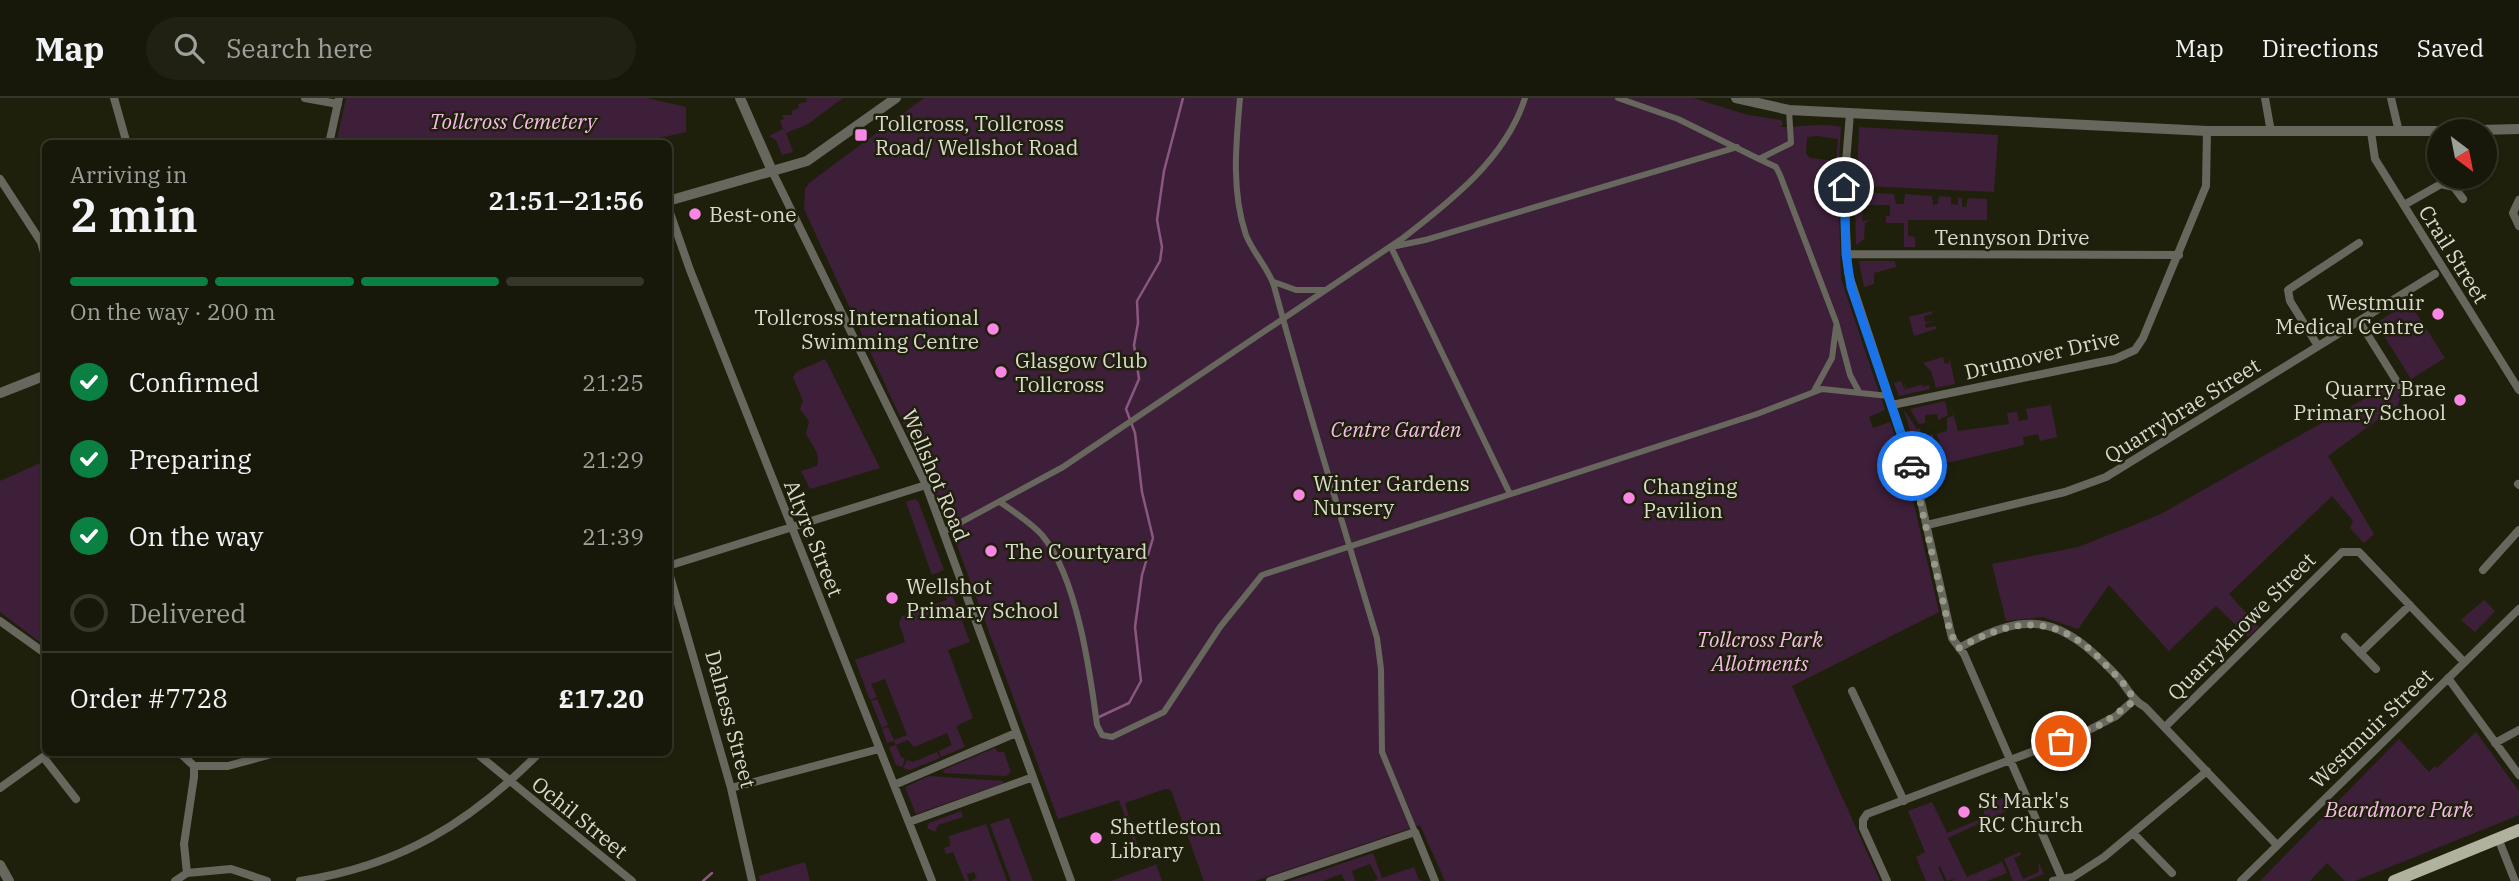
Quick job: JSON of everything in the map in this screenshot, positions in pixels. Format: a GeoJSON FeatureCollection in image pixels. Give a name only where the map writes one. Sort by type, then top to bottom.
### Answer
{"type":"FeatureCollection","features":[{"type":"Feature","properties":{"kind":"main road"},"geometry":{"type":"LineString","coordinates":[[2394,881],[2519,830]]}},
{"type":"Feature","properties":{"kind":"street"},"geometry":{"type":"LineString","coordinates":[[114,98],[126,140]]}},
{"type":"Feature","properties":{"kind":"street"},"geometry":{"type":"LineString","coordinates":[[304,98],[339,101],[330,140]]}},
{"type":"Feature","properties":{"kind":"street"},"geometry":{"type":"LineString","coordinates":[[740,98],[773,173]]}},
{"type":"Feature","properties":{"kind":"street"},"geometry":{"type":"LineString","coordinates":[[672,200],[773,173],[812,159],[896,98]]}},
{"type":"Feature","properties":{"kind":"street"},"geometry":{"type":"LineString","coordinates":[[1240,98],[1236,152],[1238,198],[1250,243],[1273,282],[1379,651],[1382,752],[1435,881]]}},
{"type":"Feature","properties":{"kind":"street"},"geometry":{"type":"LineString","coordinates":[[943,532],[1063,467],[1391,247],[1449,202],[1479,172],[1508,135],[1525,98]]}},
{"type":"Feature","properties":{"kind":"street"},"geometry":{"type":"LineString","coordinates":[[1618,98],[1678,119],[1776,167],[1836,322],[1847,366],[1859,392]]}},
{"type":"Feature","properties":{"kind":"street"},"geometry":{"type":"LineString","coordinates":[[1736,98],[1850,113],[2207,131],[2427,131]]}},
{"type":"Feature","properties":{"kind":"street"},"geometry":{"type":"LineString","coordinates":[[2265,98],[2271,132]]}},
{"type":"Feature","properties":{"kind":"street"},"geometry":{"type":"LineString","coordinates":[[2391,98],[2399,132]]}},
{"type":"Feature","properties":{"kind":"street"},"geometry":{"type":"LineString","coordinates":[[1759,159],[1791,143],[1789,104]]}},
{"type":"Feature","properties":{"kind":"street"},"geometry":{"type":"LineString","coordinates":[[1850,113],[1844,187],[1846,254],[1857,306],[1915,475],[1950,632],[2009,761],[2059,880],[2078,875],[2134,834],[2207,771]]}},
{"type":"Feature","properties":{"kind":"street"},"geometry":{"type":"LineString","coordinates":[[2497,130],[2519,129]]}},
{"type":"Feature","properties":{"kind":"street","name":"Drumover Drive"},"geometry":{"type":"LineString","coordinates":[[1890,401],[2129,354],[2143,338],[2206,186],[2207,131]]}},
{"type":"Feature","properties":{"kind":"street","name":"Crail Street"},"geometry":{"type":"LineString","coordinates":[[2371,132],[2375,159],[2519,390]]}},
{"type":"Feature","properties":{"kind":"street"},"geometry":{"type":"LineString","coordinates":[[1391,247],[1425,240],[1737,147]]}},
{"type":"Feature","properties":{"kind":"street","name":"Wellshot Road"},"geometry":{"type":"LineString","coordinates":[[773,173],[926,485],[1071,881]]}},
{"type":"Feature","properties":{"kind":"street"},"geometry":{"type":"LineString","coordinates":[[0,179],[42,246]]}},
{"type":"Feature","properties":{"kind":"street"},"geometry":{"type":"LineString","coordinates":[[2404,205],[2441,184],[2454,187],[2463,200]]}},
{"type":"Feature","properties":{"kind":"street"},"geometry":{"type":"LineString","coordinates":[[2519,200],[2513,212],[2519,226]]}},
{"type":"Feature","properties":{"kind":"street","name":"Altyre Street"},"geometry":{"type":"LineString","coordinates":[[672,219],[682,252],[932,881]]}},
{"type":"Feature","properties":{"kind":"street"},"geometry":{"type":"LineString","coordinates":[[2318,346],[2290,301],[2288,290],[2359,243]]}},
{"type":"Feature","properties":{"kind":"street"},"geometry":{"type":"LineString","coordinates":[[1391,247],[1510,494]]}},
{"type":"Feature","properties":{"kind":"street","name":"Tennyson Drive"},"geometry":{"type":"LineString","coordinates":[[1846,254],[2179,255]]}},
{"type":"Feature","properties":{"kind":"street","name":"Quarrybrae Street"},"geometry":{"type":"LineString","coordinates":[[1927,526],[2066,492],[2106,477],[2435,274]]}},
{"type":"Feature","properties":{"kind":"street"},"geometry":{"type":"LineString","coordinates":[[1273,282],[1296,290],[1326,289]]}},
{"type":"Feature","properties":{"kind":"street"},"geometry":{"type":"LineString","coordinates":[[2359,321],[2399,385]]}},
{"type":"Feature","properties":{"kind":"street"},"geometry":{"type":"LineString","coordinates":[[1814,391],[1832,358],[1836,322]]}},
{"type":"Feature","properties":{"kind":"street"},"geometry":{"type":"LineString","coordinates":[[0,393],[42,377]]}},
{"type":"Feature","properties":{"kind":"street"},"geometry":{"type":"LineString","coordinates":[[1000,502],[1035,528],[1058,560],[1079,621],[1097,725],[1102,735],[1112,737],[1157,718],[1258,577],[1349,544],[1757,414],[1814,391],[1832,389],[1859,392],[1890,401]]}},
{"type":"Feature","properties":{"kind":"street"},"geometry":{"type":"LineString","coordinates":[[672,567],[926,485]]}},
{"type":"Feature","properties":{"kind":"street"},"geometry":{"type":"LineString","coordinates":[[2483,570],[2519,530]]}},
{"type":"Feature","properties":{"kind":"street","name":"Quarryknowe Street"},"geometry":{"type":"LineString","coordinates":[[2165,727],[2342,552],[2359,552],[2464,662]]}},
{"type":"Feature","properties":{"kind":"street","name":"Dalness Street"},"geometry":{"type":"LineString","coordinates":[[672,582],[731,788],[752,881]]}},
{"type":"Feature","properties":{"kind":"street"},"geometry":{"type":"LineString","coordinates":[[2360,653],[2410,605]]}},
{"type":"Feature","properties":{"kind":"street","name":"Westmuir Street"},"geometry":{"type":"LineString","coordinates":[[2245,878],[2276,844],[2519,609]]}},
{"type":"Feature","properties":{"kind":"street"},"geometry":{"type":"LineString","coordinates":[[1959,648],[2019,625],[2053,626],[2071,633],[2088,646],[2126,686],[2134,701],[2145,707],[2165,727],[2276,844]]}},
{"type":"Feature","properties":{"kind":"street"},"geometry":{"type":"LineString","coordinates":[[3,626],[42,651]]}},
{"type":"Feature","properties":{"kind":"street"},"geometry":{"type":"LineString","coordinates":[[2346,637],[2376,669]]}},
{"type":"Feature","properties":{"kind":"street"},"geometry":{"type":"LineString","coordinates":[[2448,678],[2519,775]]}},
{"type":"Feature","properties":{"kind":"street"},"geometry":{"type":"LineString","coordinates":[[1852,691],[1904,801]]}},
{"type":"Feature","properties":{"kind":"street"},"geometry":{"type":"LineString","coordinates":[[1887,881],[1863,828],[1864,817],[2102,724],[2134,701]]}},
{"type":"Feature","properties":{"kind":"street"},"geometry":{"type":"LineString","coordinates":[[2495,743],[2519,730]]}},
{"type":"Feature","properties":{"kind":"street"},"geometry":{"type":"LineString","coordinates":[[894,785],[1016,733]]}},
{"type":"Feature","properties":{"kind":"street"},"geometry":{"type":"LineString","coordinates":[[731,788],[880,749]]}},
{"type":"Feature","properties":{"kind":"street"},"geometry":{"type":"LineString","coordinates":[[0,788],[46,756]]}},
{"type":"Feature","properties":{"kind":"street"},"geometry":{"type":"LineString","coordinates":[[48,756],[76,799]]}},
{"type":"Feature","properties":{"kind":"street"},"geometry":{"type":"LineString","coordinates":[[183,756],[194,766],[228,765],[263,756]]}},
{"type":"Feature","properties":{"kind":"street","name":"Ochil Street"},"geometry":{"type":"LineString","coordinates":[[480,756],[627,880]]}},
{"type":"Feature","properties":{"kind":"street"},"geometry":{"type":"LineString","coordinates":[[300,881],[372,865],[414,849],[468,817],[510,783],[536,756]]}},
{"type":"Feature","properties":{"kind":"street"},"geometry":{"type":"LineString","coordinates":[[187,873],[184,844],[194,766]]}},
{"type":"Feature","properties":{"kind":"street"},"geometry":{"type":"LineString","coordinates":[[909,822],[1033,776]]}},
{"type":"Feature","properties":{"kind":"street"},"geometry":{"type":"LineString","coordinates":[[1269,881],[1415,832]]}},
{"type":"Feature","properties":{"kind":"street"},"geometry":{"type":"LineString","coordinates":[[2134,834],[2172,873]]}},
{"type":"Feature","properties":{"kind":"street"},"geometry":{"type":"LineString","coordinates":[[2498,838],[2515,881]]}},
{"type":"Feature","properties":{"kind":"street"},"geometry":{"type":"LineString","coordinates":[[0,865],[9,881]]}},
{"type":"Feature","properties":{"kind":"street"},"geometry":{"type":"LineString","coordinates":[[174,881],[187,873],[231,869],[267,881]]}},
{"type":"Feature","properties":{"kind":"green space","name":"Tollcross Cemetery"},"geometry":{"type":"Polygon","coordinates":[[[346,98],[647,98],[686,107],[686,132],[651,140],[337,140],[346,98]]]}},
{"type":"Feature","properties":{"kind":"green space"},"geometry":{"type":"Polygon","coordinates":[[[806,98],[843,98],[808,124],[786,133],[793,152],[782,155],[776,140],[769,136],[783,129],[780,121],[784,119],[782,115],[793,115],[791,111],[799,108],[798,104],[807,102],[806,98]]]}},
{"type":"Feature","properties":{"kind":"green space"},"geometry":{"type":"Polygon","coordinates":[[[924,98],[1693,98],[1748,115],[1781,120],[1783,124],[1780,127],[1841,127],[1838,178],[1817,177],[1822,184],[1838,184],[1841,279],[1885,410],[1869,417],[1873,428],[1890,422],[1906,470],[1939,612],[1792,686],[1880,881],[1445,881],[1420,825],[1255,881],[1204,881],[1171,790],[1165,789],[1125,803],[1140,854],[1138,855],[1119,800],[1058,819],[954,537],[957,530],[947,518],[804,209],[805,189],[809,183],[924,98]],[[1807,137],[1806,154],[1810,158],[1836,161],[1838,139],[1807,137]]]}},
{"type":"Feature","properties":{"kind":"green space"},"geometry":{"type":"Polygon","coordinates":[[[1859,127],[1998,135],[1994,192],[1864,186],[1864,180],[1857,179],[1859,127]]]}},
{"type":"Feature","properties":{"kind":"green space"},"geometry":{"type":"Polygon","coordinates":[[[1856,192],[1894,194],[1896,204],[1904,204],[1905,194],[1932,196],[1933,205],[1938,204],[1939,196],[1951,197],[1951,204],[1958,205],[1958,198],[1962,198],[1962,207],[1966,207],[1968,198],[1987,199],[1987,220],[1908,220],[1908,236],[1915,237],[1915,247],[1904,247],[1904,223],[1886,223],[1886,216],[1890,216],[1890,205],[1866,205],[1861,199],[1855,199],[1856,192]]]}},
{"type":"Feature","properties":{"kind":"green space"},"geometry":{"type":"Polygon","coordinates":[[[1855,203],[1863,207],[1862,221],[1870,220],[1865,223],[1864,239],[1856,245],[1855,203]]]}},
{"type":"Feature","properties":{"kind":"green space"},"geometry":{"type":"Polygon","coordinates":[[[1859,261],[1895,261],[1896,267],[1874,273],[1874,284],[1864,287],[1859,261]]]}},
{"type":"Feature","properties":{"kind":"green space"},"geometry":{"type":"Polygon","coordinates":[[[2409,302],[2445,358],[2411,379],[2376,323],[2409,302]]]}},
{"type":"Feature","properties":{"kind":"green space"},"geometry":{"type":"Polygon","coordinates":[[[1932,311],[1932,314],[1924,316],[1925,322],[1934,321],[1925,324],[1926,328],[1936,326],[1936,329],[1914,336],[1909,317],[1932,311]]]}},
{"type":"Feature","properties":{"kind":"green space"},"geometry":{"type":"Polygon","coordinates":[[[1949,356],[1955,384],[1936,388],[1931,371],[1923,363],[1943,357],[1945,364],[1949,363],[1949,356]]]}},
{"type":"Feature","properties":{"kind":"green space"},"geometry":{"type":"Polygon","coordinates":[[[825,359],[880,468],[810,489],[801,471],[817,466],[818,457],[806,434],[809,421],[800,409],[803,401],[793,377],[796,372],[825,359]]]}},
{"type":"Feature","properties":{"kind":"green space"},"geometry":{"type":"Polygon","coordinates":[[[1904,380],[1906,389],[1924,384],[1921,387],[1929,385],[1930,389],[1899,396],[1894,383],[1901,381],[1905,391],[1904,380]]]}},
{"type":"Feature","properties":{"kind":"green space"},"geometry":{"type":"Polygon","coordinates":[[[2389,385],[2402,392],[2398,405],[2328,456],[2374,534],[2364,543],[2350,528],[2353,521],[2332,496],[2229,594],[2259,627],[2248,637],[2216,606],[2169,651],[2109,585],[2078,629],[2043,617],[2006,621],[1992,564],[2078,547],[2159,515],[2389,385]]]}},
{"type":"Feature","properties":{"kind":"green space"},"geometry":{"type":"Polygon","coordinates":[[[1949,400],[1958,431],[2009,424],[2007,413],[2017,412],[2019,421],[2028,419],[2026,409],[2051,405],[2057,437],[2040,441],[2038,434],[2023,437],[2024,445],[1921,469],[1904,410],[1917,429],[1920,428],[1922,437],[1933,434],[1934,444],[1940,442],[1936,434],[1947,431],[1947,418],[1953,416],[1949,400]]]}},
{"type":"Feature","properties":{"kind":"green space"},"geometry":{"type":"Polygon","coordinates":[[[1945,401],[1948,415],[1938,420],[1937,414],[1925,415],[1925,423],[1919,424],[1910,409],[1945,401]]]}},
{"type":"Feature","properties":{"kind":"green space"},"geometry":{"type":"Polygon","coordinates":[[[42,462],[42,644],[0,612],[0,481],[42,462]]]}},
{"type":"Feature","properties":{"kind":"green space"},"geometry":{"type":"Polygon","coordinates":[[[915,499],[944,570],[932,575],[906,502],[915,499]]]}},
{"type":"Feature","properties":{"kind":"green space"},"geometry":{"type":"Polygon","coordinates":[[[946,578],[970,642],[948,650],[973,718],[956,726],[965,747],[941,757],[939,751],[952,745],[947,733],[914,747],[908,740],[896,745],[894,741],[887,743],[882,729],[888,727],[894,740],[907,735],[885,679],[871,684],[877,697],[870,700],[855,660],[903,643],[905,641],[899,623],[902,616],[947,600],[940,580],[946,578]]]}},
{"type":"Feature","properties":{"kind":"green space"},"geometry":{"type":"Polygon","coordinates":[[[2484,600],[2495,611],[2475,632],[2461,620],[2484,600]]]}},
{"type":"Feature","properties":{"kind":"green space"},"geometry":{"type":"Polygon","coordinates":[[[877,699],[888,725],[882,728],[871,701],[877,699]]]}},
{"type":"Feature","properties":{"kind":"green space","name":"Beardmore Park"},"geometry":{"type":"Polygon","coordinates":[[[2476,732],[2519,791],[2519,815],[2355,881],[2345,881],[2327,863],[2310,881],[2260,881],[2399,739],[2429,772],[2435,766],[2437,768],[2476,732]]]}},
{"type":"Feature","properties":{"kind":"green space"},"geometry":{"type":"Polygon","coordinates":[[[896,745],[901,757],[905,759],[902,767],[896,765],[889,747],[896,745]]]}},
{"type":"Feature","properties":{"kind":"green space"},"geometry":{"type":"Polygon","coordinates":[[[995,748],[998,752],[1004,752],[1011,772],[1006,776],[944,773],[943,770],[995,748]]]}},
{"type":"Feature","properties":{"kind":"green space"},"geometry":{"type":"Polygon","coordinates":[[[937,752],[940,758],[910,770],[903,768],[907,760],[913,762],[937,752]]]}},
{"type":"Feature","properties":{"kind":"green space"},"geometry":{"type":"Polygon","coordinates":[[[929,776],[1004,783],[916,814],[905,787],[929,776]]]}},
{"type":"Feature","properties":{"kind":"green space"},"geometry":{"type":"Polygon","coordinates":[[[2009,795],[2015,807],[1948,838],[1967,877],[2002,862],[2007,873],[1987,881],[1952,881],[1956,878],[1947,881],[1940,866],[1938,867],[1944,881],[1926,881],[1916,857],[1925,852],[1908,811],[1932,802],[1947,833],[1985,817],[1982,806],[2009,795]]]}},
{"type":"Feature","properties":{"kind":"green space"},"geometry":{"type":"Polygon","coordinates":[[[961,811],[963,817],[938,825],[935,832],[927,828],[929,823],[961,811]]]}},
{"type":"Feature","properties":{"kind":"green space"},"geometry":{"type":"Polygon","coordinates":[[[1009,818],[1033,881],[1011,881],[990,824],[1009,818]]]}},
{"type":"Feature","properties":{"kind":"green space"},"geometry":{"type":"Polygon","coordinates":[[[986,824],[1007,881],[971,881],[977,878],[974,872],[967,874],[969,881],[965,881],[953,852],[946,854],[944,848],[950,846],[949,836],[986,824]]]}},
{"type":"Feature","properties":{"kind":"green space"},"geometry":{"type":"Polygon","coordinates":[[[2020,852],[2021,855],[2014,858],[2023,879],[2039,872],[2038,862],[2044,874],[2026,881],[2013,881],[2004,859],[2020,852]]]}},
{"type":"Feature","properties":{"kind":"green space"},"geometry":{"type":"Polygon","coordinates":[[[1373,853],[1382,878],[1414,867],[1419,880],[1424,881],[1374,881],[1378,879],[1370,864],[1352,871],[1355,881],[1345,881],[1341,874],[1323,881],[1290,881],[1373,853]]]}},
{"type":"Feature","properties":{"kind":"green space"},"geometry":{"type":"Polygon","coordinates":[[[805,862],[810,881],[760,881],[759,876],[805,862]]]}},
{"type":"Feature","properties":{"kind":"green space"},"geometry":{"type":"Polygon","coordinates":[[[1156,864],[1162,881],[1111,881],[1152,866],[1156,864]]]}},
{"type":"Feature","properties":{"kind":"waterway"},"geometry":{"type":"LineString","coordinates":[[1099,717],[1129,703],[1141,681],[1135,627],[1142,575],[1153,538],[1142,492],[1135,433],[1126,409],[1139,379],[1134,345],[1138,323],[1137,301],[1160,261],[1162,247],[1157,220],[1164,171],[1183,98]]}},
{"type":"Feature","properties":{"kind":"waterway"},"geometry":{"type":"LineString","coordinates":[[703,881],[712,873]]}},
{"type":"Feature","properties":{"kind":"way so far"},"geometry":{"type":"LineString","coordinates":[[1912,466],[1950,632],[1959,648],[2006,628],[2032,624],[2053,626],[2071,633],[2088,646],[2130,690],[2134,701],[2116,716],[2087,732],[2061,741]]}},
{"type":"Feature","properties":{"kind":"place","name":"Tollcross, Tollcross Road/ Wellshot Road"},"geometry":{"type":"Point","coordinates":[861,135]}},
{"type":"Feature","properties":{"kind":"place","name":"Best-one"},"geometry":{"type":"Point","coordinates":[695,214]}},
{"type":"Feature","properties":{"kind":"place","name":"Westmuir Medical Centre"},"geometry":{"type":"Point","coordinates":[2438,314]}},
{"type":"Feature","properties":{"kind":"place","name":"Tollcross International Swimming Centre"},"geometry":{"type":"Point","coordinates":[993,329]}},
{"type":"Feature","properties":{"kind":"place","name":"Glasgow Club Tollcross"},"geometry":{"type":"Point","coordinates":[1001,372]}},
{"type":"Feature","properties":{"kind":"place","name":"Quarry Brae Primary School"},"geometry":{"type":"Point","coordinates":[2460,400]}},
{"type":"Feature","properties":{"kind":"place","name":"Winter Gardens Nursery"},"geometry":{"type":"Point","coordinates":[1299,495]}},
{"type":"Feature","properties":{"kind":"place","name":"Changing Pavilion"},"geometry":{"type":"Point","coordinates":[1629,498]}},
{"type":"Feature","properties":{"kind":"place","name":"The Courtyard"},"geometry":{"type":"Point","coordinates":[991,551]}},
{"type":"Feature","properties":{"kind":"place","name":"Wellshot Primary School"},"geometry":{"type":"Point","coordinates":[892,598]}},
{"type":"Feature","properties":{"kind":"place","name":"St Mark's RC Church"},"geometry":{"type":"Point","coordinates":[1964,812]}},
{"type":"Feature","properties":{"kind":"place","name":"Shettleston Library"},"geometry":{"type":"Point","coordinates":[1096,838]}},
{"type":"Feature","properties":{"kind":"route"},"geometry":{"type":"LineString","coordinates":[[1844,187],[1846,254],[1851,287],[1912,466]]}},
{"type":"Feature","properties":{"kind":"park label","name":"Centre Garden"},"geometry":{"type":"Point","coordinates":[1396,429]}},
{"type":"Feature","properties":{"kind":"park label","name":"Tollcross Park Allotments"},"geometry":{"type":"Point","coordinates":[1760,651]}}]}
